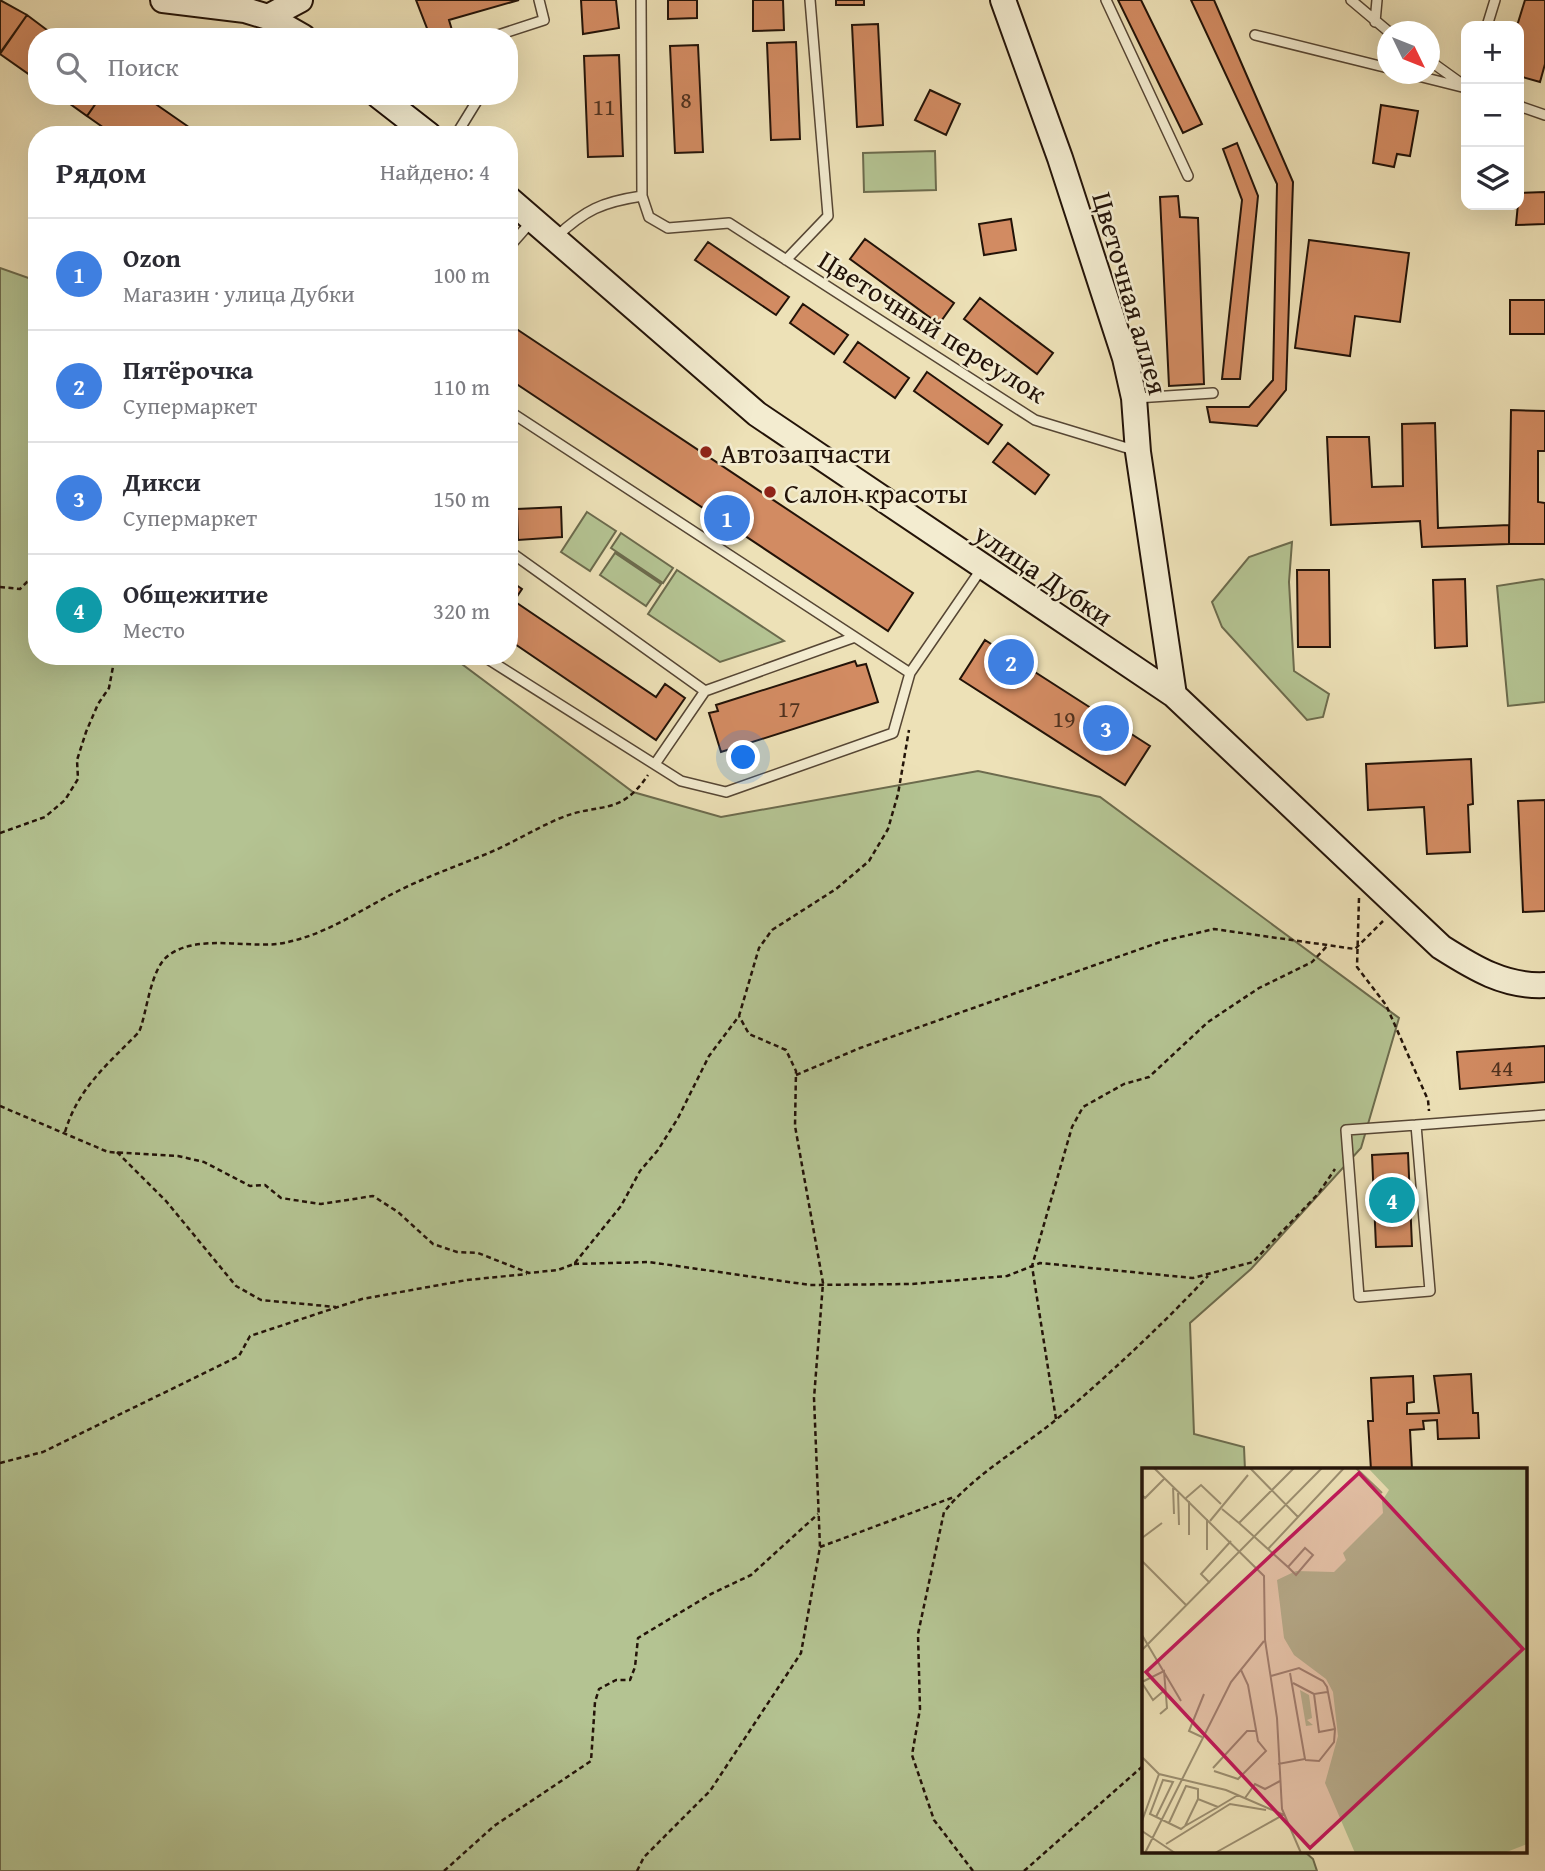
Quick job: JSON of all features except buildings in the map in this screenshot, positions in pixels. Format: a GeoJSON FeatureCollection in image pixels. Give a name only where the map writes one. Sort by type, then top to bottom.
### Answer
{"type":"FeatureCollection","features":[{"type":"Feature","properties":{"kind":"street"},"geometry":{"type":"LineString","coordinates":[[163,0],[268,16],[288,28]]}},
{"type":"Feature","properties":{"kind":"street"},"geometry":{"type":"LineString","coordinates":[[268,16],[300,0]]}},
{"type":"Feature","properties":{"kind":"street","name":"Цветочная аллея"},"geometry":{"type":"LineString","coordinates":[[1003,0],[1074,201],[1125,358],[1134,398],[1138,452],[1174,695]]}},
{"type":"Feature","properties":{"kind":"street"},"geometry":{"type":"LineString","coordinates":[[391,105],[417,126]]}},
{"type":"Feature","properties":{"kind":"street","name":"улица Дубки"},"geometry":{"type":"LineString","coordinates":[[518,206],[757,414],[1174,695],[1441,947],[1479,971],[1521,986],[1545,985]]}},
{"type":"Feature","properties":{"kind":"lane"},"geometry":{"type":"LineString","coordinates":[[518,28],[544,19],[540,0]]}},
{"type":"Feature","properties":{"kind":"lane"},"geometry":{"type":"LineString","coordinates":[[556,237],[579,215],[607,201],[642,196],[641,0]]}},
{"type":"Feature","properties":{"kind":"lane","name":"Цветочный переулок"},"geometry":{"type":"LineString","coordinates":[[786,260],[828,216],[810,0]]}},
{"type":"Feature","properties":{"kind":"lane"},"geometry":{"type":"LineString","coordinates":[[1106,0],[1188,176]]}},
{"type":"Feature","properties":{"kind":"lane"},"geometry":{"type":"LineString","coordinates":[[1351,0],[1375,22]]}},
{"type":"Feature","properties":{"kind":"lane"},"geometry":{"type":"LineString","coordinates":[[1375,22],[1377,0]]}},
{"type":"Feature","properties":{"kind":"lane"},"geometry":{"type":"LineString","coordinates":[[1489,21],[1495,0]]}},
{"type":"Feature","properties":{"kind":"lane"},"geometry":{"type":"LineString","coordinates":[[1255,34],[1377,65]]}},
{"type":"Feature","properties":{"kind":"lane"},"geometry":{"type":"LineString","coordinates":[[1440,68],[1462,84]]}},
{"type":"Feature","properties":{"kind":"lane"},"geometry":{"type":"LineString","coordinates":[[1440,81],[1461,86]]}},
{"type":"Feature","properties":{"kind":"lane"},"geometry":{"type":"LineString","coordinates":[[462,126],[474,105]]}},
{"type":"Feature","properties":{"kind":"lane"},"geometry":{"type":"LineString","coordinates":[[1524,108],[1545,115]]}},
{"type":"Feature","properties":{"kind":"lane","name":"Цветочный переулок"},"geometry":{"type":"LineString","coordinates":[[642,196],[649,217],[668,228],[729,223],[1035,420],[1138,452]]}},
{"type":"Feature","properties":{"kind":"lane"},"geometry":{"type":"LineString","coordinates":[[518,237],[534,219]]}},
{"type":"Feature","properties":{"kind":"lane"},"geometry":{"type":"LineString","coordinates":[[1134,398],[1213,393]]}},
{"type":"Feature","properties":{"kind":"lane"},"geometry":{"type":"LineString","coordinates":[[518,417],[910,673]]}},
{"type":"Feature","properties":{"kind":"lane"},"geometry":{"type":"LineString","coordinates":[[518,557],[705,691]]}},
{"type":"Feature","properties":{"kind":"lane"},"geometry":{"type":"LineString","coordinates":[[497,665],[681,781],[726,792],[893,733],[910,673],[982,568]]}},
{"type":"Feature","properties":{"kind":"lane"},"geometry":{"type":"LineString","coordinates":[[655,764],[705,691],[855,637]]}},
{"type":"Feature","properties":{"kind":"lane"},"geometry":{"type":"LineString","coordinates":[[1416,1125],[1430,1292],[1359,1297],[1346,1130],[1545,1115]]}},
{"type":"Feature","properties":{"kind":"path"},"geometry":{"type":"LineString","coordinates":[[0,587],[20,589],[28,582]]}},
{"type":"Feature","properties":{"kind":"path"},"geometry":{"type":"LineString","coordinates":[[0,833],[45,817],[65,800],[78,779],[77,760],[98,704],[109,688],[114,665]]}},
{"type":"Feature","properties":{"kind":"path"},"geometry":{"type":"LineString","coordinates":[[574,1264],[621,1206],[640,1171],[658,1150],[678,1118],[709,1056],[739,1016],[760,948],[772,930],[836,889],[869,861],[888,829],[898,794],[910,723]]}},
{"type":"Feature","properties":{"kind":"path"},"geometry":{"type":"LineString","coordinates":[[65,1132],[71,1112],[85,1088],[139,1032],[144,1021],[143,1010],[161,964],[169,955],[221,943],[287,943],[332,927],[397,891],[490,852],[538,827],[573,813],[619,804],[634,795],[655,764]]}},
{"type":"Feature","properties":{"kind":"path"},"geometry":{"type":"LineString","coordinates":[[1359,870],[1357,967],[1386,1005],[1428,1100],[1430,1124]]}},
{"type":"Feature","properties":{"kind":"path"},"geometry":{"type":"LineString","coordinates":[[796,1075],[860,1048],[1188,935],[1214,929],[1328,945],[1358,946],[1397,906]]}},
{"type":"Feature","properties":{"kind":"path"},"geometry":{"type":"LineString","coordinates":[[1056,1419],[1032,1266],[1072,1127],[1083,1107],[1124,1084],[1149,1077],[1208,1023],[1259,988],[1312,962],[1328,945]]}},
{"type":"Feature","properties":{"kind":"path"},"geometry":{"type":"LineString","coordinates":[[637,1871],[643,1857],[710,1791],[801,1653],[820,1547],[814,1398],[822,1283],[795,1126],[796,1075],[786,1050],[749,1034],[739,1016]]}},
{"type":"Feature","properties":{"kind":"path"},"geometry":{"type":"LineString","coordinates":[[0,1106],[108,1152],[178,1156],[204,1162],[250,1186],[265,1185],[281,1198],[321,1204],[373,1196],[398,1212],[433,1244],[457,1252],[478,1252],[529,1273]]}},
{"type":"Feature","properties":{"kind":"path"},"geometry":{"type":"LineString","coordinates":[[117,1152],[166,1201],[236,1286],[261,1300],[338,1307]]}},
{"type":"Feature","properties":{"kind":"path"},"geometry":{"type":"LineString","coordinates":[[0,1464],[43,1451],[239,1356],[250,1336],[362,1299],[467,1280],[558,1270],[574,1264],[649,1262],[810,1285],[912,1284],[1007,1276],[1040,1263],[1194,1278],[1253,1262],[1318,1194],[1348,1152]]}},
{"type":"Feature","properties":{"kind":"path"},"geometry":{"type":"LineString","coordinates":[[973,1871],[934,1820],[912,1755],[920,1709],[918,1634],[944,1512],[956,1496],[1056,1419],[1210,1274]]}},
{"type":"Feature","properties":{"kind":"path"},"geometry":{"type":"LineString","coordinates":[[820,1547],[956,1496]]}},
{"type":"Feature","properties":{"kind":"path"},"geometry":{"type":"LineString","coordinates":[[444,1871],[494,1826],[591,1761],[595,1702],[599,1689],[617,1680],[630,1680],[635,1667],[638,1638],[711,1594],[751,1576],[818,1514]]}},
{"type":"Feature","properties":{"kind":"path"},"geometry":{"type":"LineString","coordinates":[[1024,1871],[1142,1767]]}},
{"type":"Feature","properties":{"kind":"green space"},"geometry":{"type":"Polygon","coordinates":[[[935,151],[936,190],[864,192],[863,153],[935,151]]]}},
{"type":"Feature","properties":{"kind":"green space"},"geometry":{"type":"Polygon","coordinates":[[[0,268],[28,278],[28,665],[463,665],[633,792],[721,817],[978,771],[1100,797],[1399,1018],[1361,1148],[1251,1269],[1190,1323],[1194,1434],[1244,1447],[1245,1468],[1142,1468],[1142,1854],[1307,1854],[1313,1859],[1317,1871],[0,1871],[0,268]]]}},
{"type":"Feature","properties":{"kind":"green space"},"geometry":{"type":"Polygon","coordinates":[[[587,512],[616,531],[590,571],[561,552],[587,512]]]}},
{"type":"Feature","properties":{"kind":"green space"},"geometry":{"type":"Polygon","coordinates":[[[621,533],[673,568],[663,583],[611,548],[621,533]]]}},
{"type":"Feature","properties":{"kind":"green space"},"geometry":{"type":"Polygon","coordinates":[[[1292,542],[1289,582],[1294,671],[1329,694],[1323,717],[1307,720],[1222,627],[1212,602],[1249,557],[1292,542]]]}},
{"type":"Feature","properties":{"kind":"green space"},"geometry":{"type":"Polygon","coordinates":[[[615,553],[661,584],[646,606],[600,575],[615,553]]]}},
{"type":"Feature","properties":{"kind":"green space"},"geometry":{"type":"Polygon","coordinates":[[[677,570],[784,641],[720,662],[648,614],[677,570]]]}},
{"type":"Feature","properties":{"kind":"green space"},"geometry":{"type":"Polygon","coordinates":[[[1545,580],[1545,702],[1508,706],[1497,586],[1545,580]]]}},
{"type":"Feature","properties":{"kind":"place","name":"Автозапчасти"},"geometry":{"type":"Point","coordinates":[706,452]}},
{"type":"Feature","properties":{"kind":"place","name":"Салон красоты"},"geometry":{"type":"Point","coordinates":[770,492]}},
{"type":"Feature","properties":{"kind":"place","name":"Ozon"},"geometry":{"type":"Point","coordinates":[727,518]}},
{"type":"Feature","properties":{"kind":"place","name":"Пятёрочка"},"geometry":{"type":"Point","coordinates":[1011,662]}},
{"type":"Feature","properties":{"kind":"place","name":"Дикси"},"geometry":{"type":"Point","coordinates":[1106,728]}},
{"type":"Feature","properties":{"kind":"place","name":"Общежитие"},"geometry":{"type":"Point","coordinates":[1392,1200]}}]}
